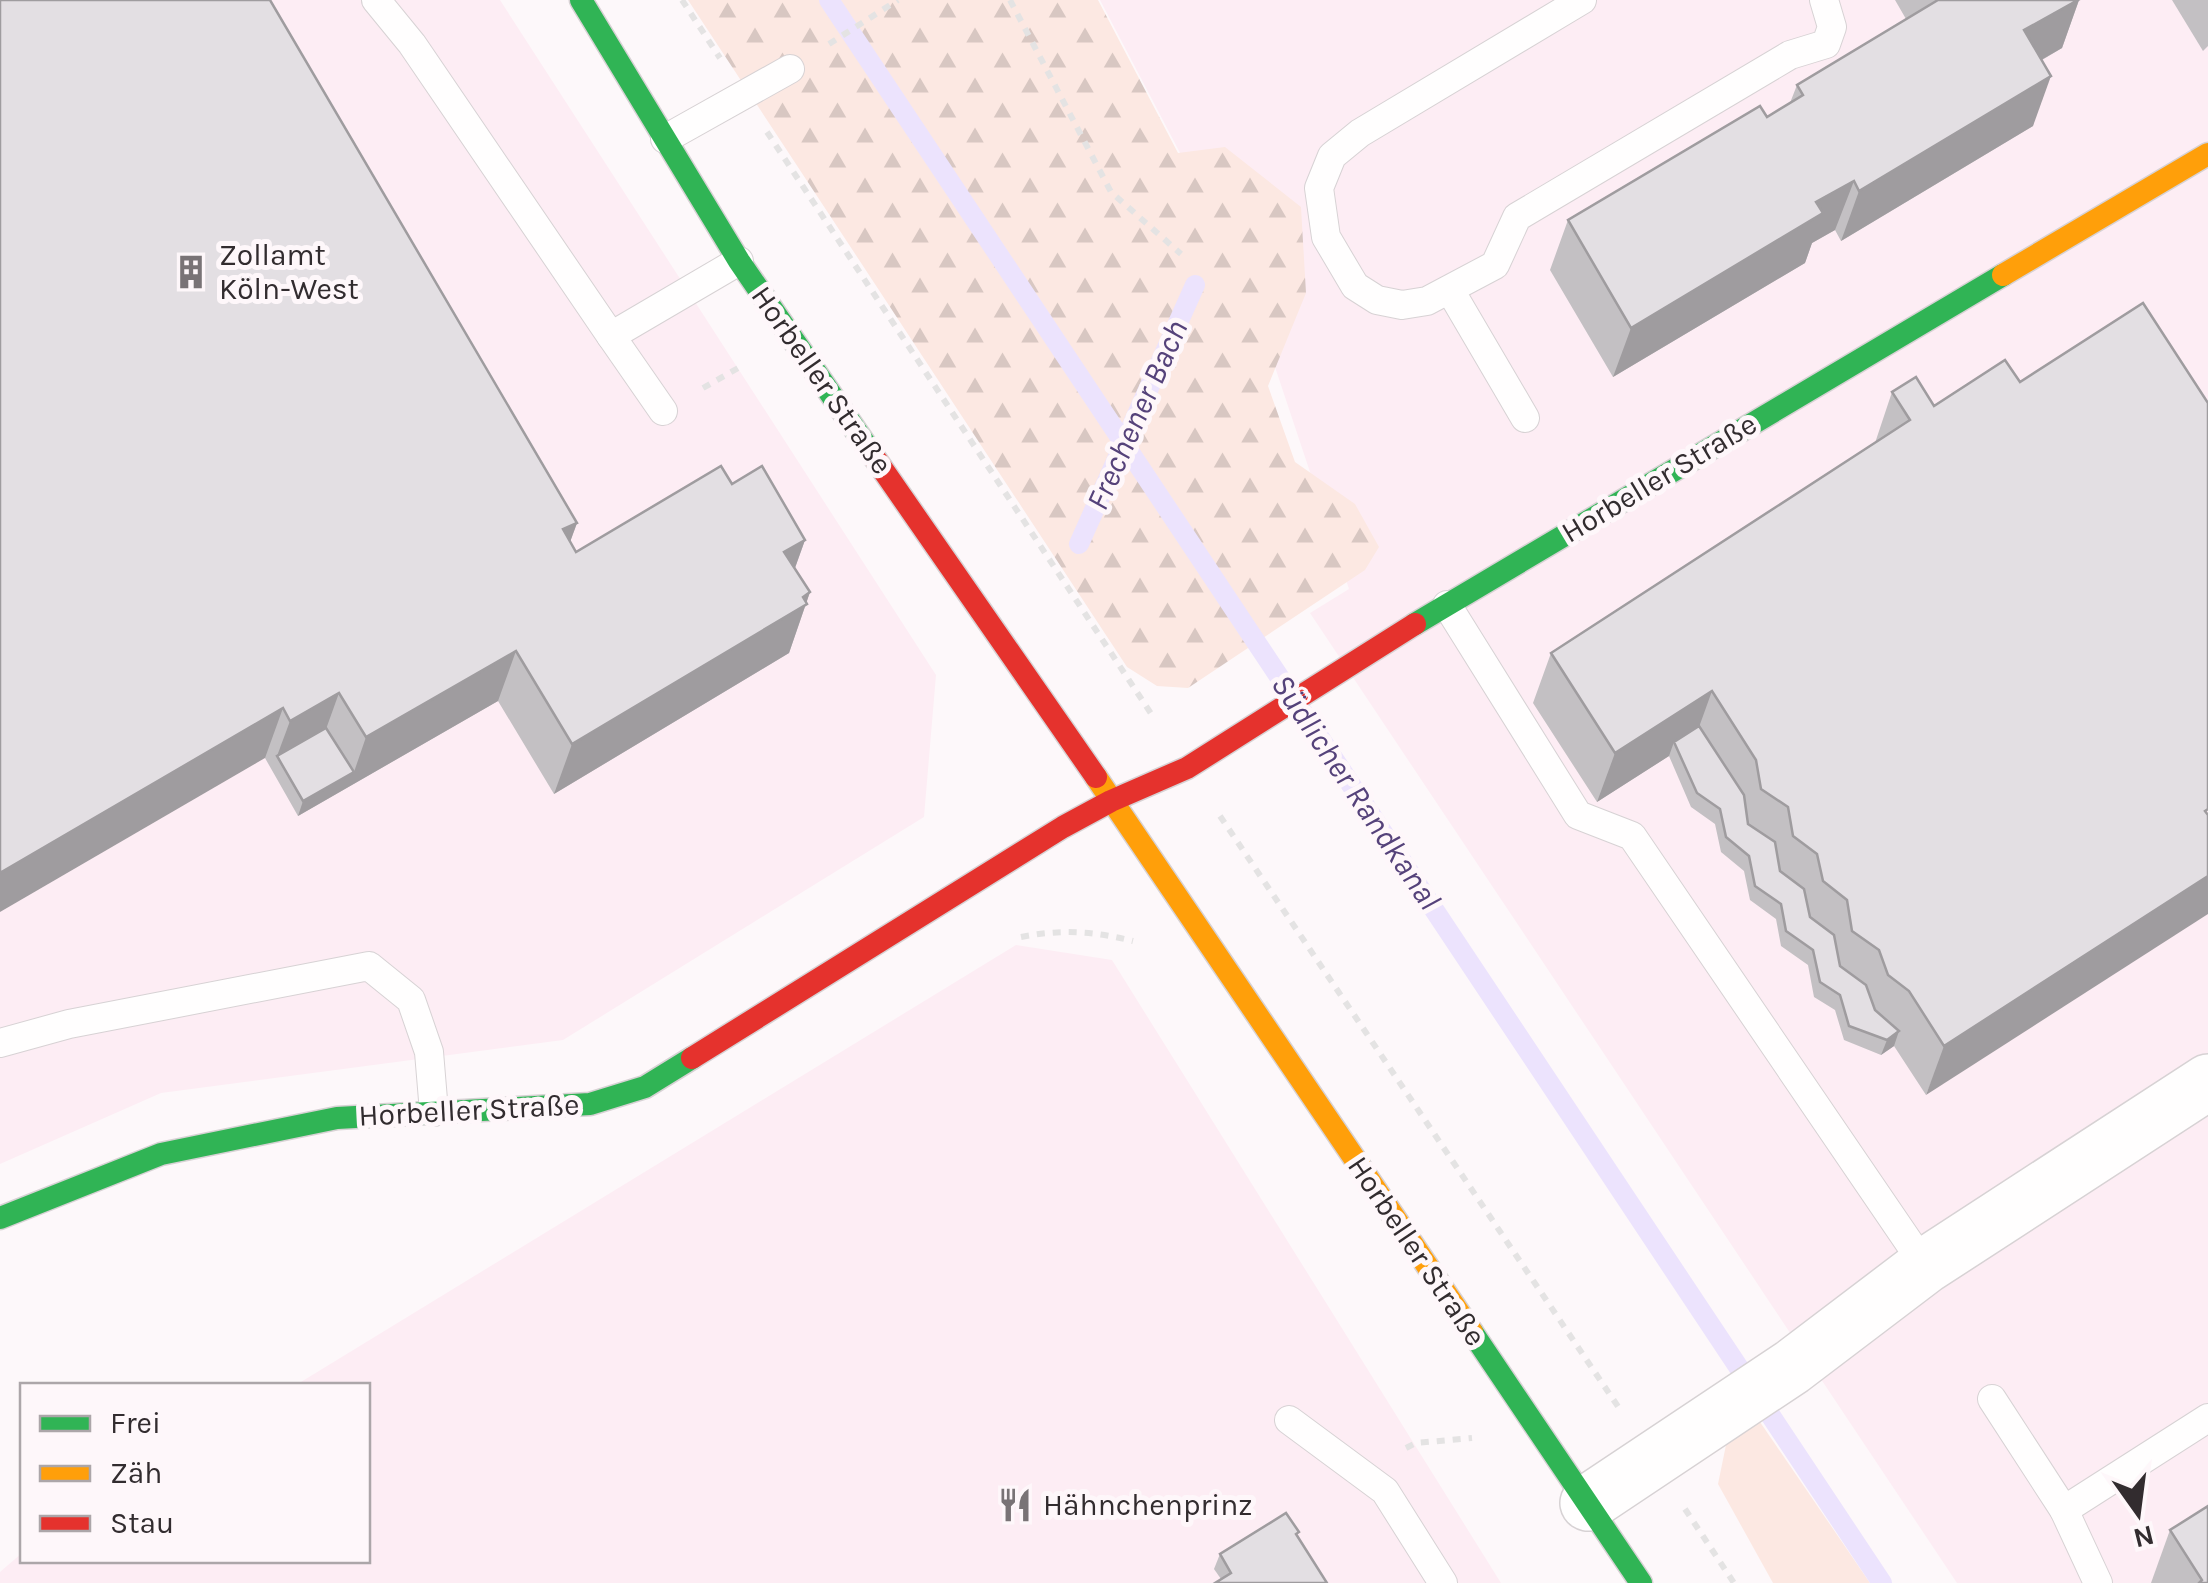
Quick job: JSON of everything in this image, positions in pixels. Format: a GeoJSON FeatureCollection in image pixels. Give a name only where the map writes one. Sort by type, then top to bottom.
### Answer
{"type":"FeatureCollection","features":[{"type":"Feature","properties":{"kind":"street","name":"Horbeller Straße"},"geometry":{"type":"LineString","coordinates":[[581,0],[739,260],[1641,1583]]}},
{"type":"Feature","properties":{"kind":"street","name":"Horbeller Straße"},"geometry":{"type":"LineString","coordinates":[[0,1218],[162,1154],[337,1118],[590,1104],[645,1088],[1063,826],[1187,768],[1447,604],[2208,154]]}},
{"type":"Feature","properties":{"kind":"street"},"geometry":{"type":"LineString","coordinates":[[1588,1504],[1727,1413],[1925,1266],[2208,1082]]}},
{"type":"Feature","properties":{"kind":"lane"},"geometry":{"type":"LineString","coordinates":[[376,0],[412,44],[663,411]]}},
{"type":"Feature","properties":{"kind":"lane"},"geometry":{"type":"LineString","coordinates":[[1582,0],[1360,133],[1332,156],[1318,188],[1326,237],[1355,286],[1376,300],[1402,305],[1427,301],[1496,265],[1518,217],[1790,55],[1826,44],[1832,27],[1824,0]]}},
{"type":"Feature","properties":{"kind":"lane"},"geometry":{"type":"LineString","coordinates":[[665,139],[790,69]]}},
{"type":"Feature","properties":{"kind":"lane"},"geometry":{"type":"LineString","coordinates":[[611,336],[739,260]]}},
{"type":"Feature","properties":{"kind":"lane"},"geometry":{"type":"LineString","coordinates":[[1450,290],[1525,418]]}},
{"type":"Feature","properties":{"kind":"lane"},"geometry":{"type":"LineString","coordinates":[[1447,604],[1578,815],[1632,836],[1925,1266]]}},
{"type":"Feature","properties":{"kind":"lane"},"geometry":{"type":"LineString","coordinates":[[0,1044],[69,1024],[368,966],[411,1000],[429,1052],[434,1112]]}},
{"type":"Feature","properties":{"kind":"lane"},"geometry":{"type":"LineString","coordinates":[[1992,1399],[2064,1510],[2098,1583]]}},
{"type":"Feature","properties":{"kind":"lane"},"geometry":{"type":"LineString","coordinates":[[2064,1510],[2208,1418]]}},
{"type":"Feature","properties":{"kind":"lane"},"geometry":{"type":"LineString","coordinates":[[1288,1420],[1386,1491],[1443,1583]]}},
{"type":"Feature","properties":{"kind":"path"},"geometry":{"type":"LineString","coordinates":[[790,69],[898,0]]}},
{"type":"Feature","properties":{"kind":"path"},"geometry":{"type":"LineString","coordinates":[[1010,0],[1111,192],[1181,254]]}},
{"type":"Feature","properties":{"kind":"path"},"geometry":{"type":"LineString","coordinates":[[710,384],[730,373]]}},
{"type":"Feature","properties":{"kind":"path"},"geometry":{"type":"LineString","coordinates":[[1362,1474],[1416,1442],[1484,1438],[1526,1412]]}},
{"type":"Feature","properties":{"kind":"shaded area"},"geometry":{"type":"Polygon","coordinates":[[[0,0],[500,0],[936,675],[924,817],[563,1040],[161,1093],[0,1164],[0,0]]]}},
{"type":"Feature","properties":{"kind":"shaded area"},"geometry":{"type":"Polygon","coordinates":[[[1100,0],[2208,0],[2208,1583],[1957,1583],[1310,613],[1349,589],[1245,277],[1100,0]]]}},
{"type":"Feature","properties":{"kind":"shaded area"},"geometry":{"type":"Polygon","coordinates":[[[1016,945],[1112,960],[1501,1583],[0,1583],[0,1572],[20,1555],[20,1563],[370,1563],[370,1383],[299,1383],[1016,945]]]}},
{"type":"Feature","properties":{"kind":"green space"},"geometry":{"type":"Polygon","coordinates":[[[688,0],[1098,0],[1178,153],[1225,147],[1301,207],[1306,293],[1268,386],[1295,462],[1355,504],[1379,547],[1365,570],[1188,688],[1157,686],[1127,667],[688,0]]]}},
{"type":"Feature","properties":{"kind":"green space"},"geometry":{"type":"Polygon","coordinates":[[[1760,1422],[1870,1583],[1773,1583],[1718,1484],[1726,1445],[1760,1422]]]}},
{"type":"Feature","properties":{"kind":"building","name":"Zollamt Köln-West"},"geometry":{"type":"Polygon","coordinates":[[[0,0],[270,0],[577,523],[563,529],[576,552],[721,466],[732,484],[762,466],[805,540],[784,552],[810,592],[803,597],[807,604],[572,744],[516,651],[366,737],[339,693],[290,721],[283,708],[0,873],[0,0]]]}},
{"type":"Feature","properties":{"kind":"building"},"geometry":{"type":"Polygon","coordinates":[[[1938,0],[2078,0],[2024,30],[2051,76],[1859,191],[1854,181],[1816,202],[1823,213],[1631,328],[1568,220],[1760,106],[1767,117],[1803,95],[1797,85],[1938,0]]]}},
{"type":"Feature","properties":{"kind":"building"},"geometry":{"type":"Polygon","coordinates":[[[2143,303],[2208,403],[2208,876],[1944,1046],[1909,991],[1888,975],[1879,950],[1852,931],[1847,900],[1823,881],[1817,854],[1793,836],[1788,807],[1761,789],[1756,760],[1712,691],[1615,753],[1551,653],[1910,420],[1892,392],[1916,377],[1934,406],[2005,360],[2020,382],[2143,303]]]}},
{"type":"Feature","properties":{"kind":"building"},"geometry":{"type":"Polygon","coordinates":[[[1699,726],[1744,795],[1748,824],[1775,842],[1780,871],[1804,889],[1810,917],[1834,935],[1840,966],[1866,985],[1875,1010],[1899,1031],[1887,1040],[1849,1026],[1840,995],[1820,982],[1813,950],[1786,931],[1781,904],[1755,886],[1749,856],[1726,837],[1720,809],[1697,793],[1674,742],[1699,726]]]}},
{"type":"Feature","properties":{"kind":"building"},"geometry":{"type":"Polygon","coordinates":[[[326,728],[354,772],[303,801],[277,756],[326,728]]]}},
{"type":"Feature","properties":{"kind":"building"},"geometry":{"type":"Polygon","coordinates":[[[2208,1506],[2208,1583],[2199,1583],[2202,1580],[2170,1530],[2208,1506]]]}},
{"type":"Feature","properties":{"kind":"building"},"geometry":{"type":"Polygon","coordinates":[[[1286,1513],[1327,1583],[1215,1583],[1231,1573],[1220,1554],[1286,1513]]]}},
{"type":"Feature","properties":{"kind":"waterway","name":"Südlicher Randkanal"},"geometry":{"type":"LineString","coordinates":[[829,0],[1882,1583]]}},
{"type":"Feature","properties":{"kind":"waterway","name":"Frechener Bach"},"geometry":{"type":"LineString","coordinates":[[1079,544],[1195,285]]}},
{"type":"Feature","properties":{"kind":"traffic: fast"},"geometry":{"type":"LineString","coordinates":[[581,0],[739,261],[872,454]]}},
{"type":"Feature","properties":{"kind":"traffic: fast"},"geometry":{"type":"LineString","coordinates":[[1415,624],[2003,275]]}},
{"type":"Feature","properties":{"kind":"traffic: fast"},"geometry":{"type":"LineString","coordinates":[[0,1218],[161,1154],[337,1118],[590,1104],[645,1087],[692,1058]]}},
{"type":"Feature","properties":{"kind":"traffic: fast"},"geometry":{"type":"LineString","coordinates":[[1472,1332],[1641,1583]]}},
{"type":"Feature","properties":{"kind":"traffic: slow"},"geometry":{"type":"LineString","coordinates":[[2003,275],[2208,154]]}},
{"type":"Feature","properties":{"kind":"traffic: slow"},"geometry":{"type":"LineString","coordinates":[[1096,777],[1472,1332]]}},
{"type":"Feature","properties":{"kind":"traffic: jam"},"geometry":{"type":"LineString","coordinates":[[872,454],[1096,777]]}},
{"type":"Feature","properties":{"kind":"traffic: jam"},"geometry":{"type":"LineString","coordinates":[[692,1058],[1063,827],[1187,768],[1415,624]]}},
{"type":"Feature","properties":{"kind":"place","name":"Zollamt Köln-West"},"geometry":{"type":"Point","coordinates":[191,272]}},
{"type":"Feature","properties":{"kind":"place","name":"Hähnchenprinz"},"geometry":{"type":"Point","coordinates":[1015,1505]}}]}
